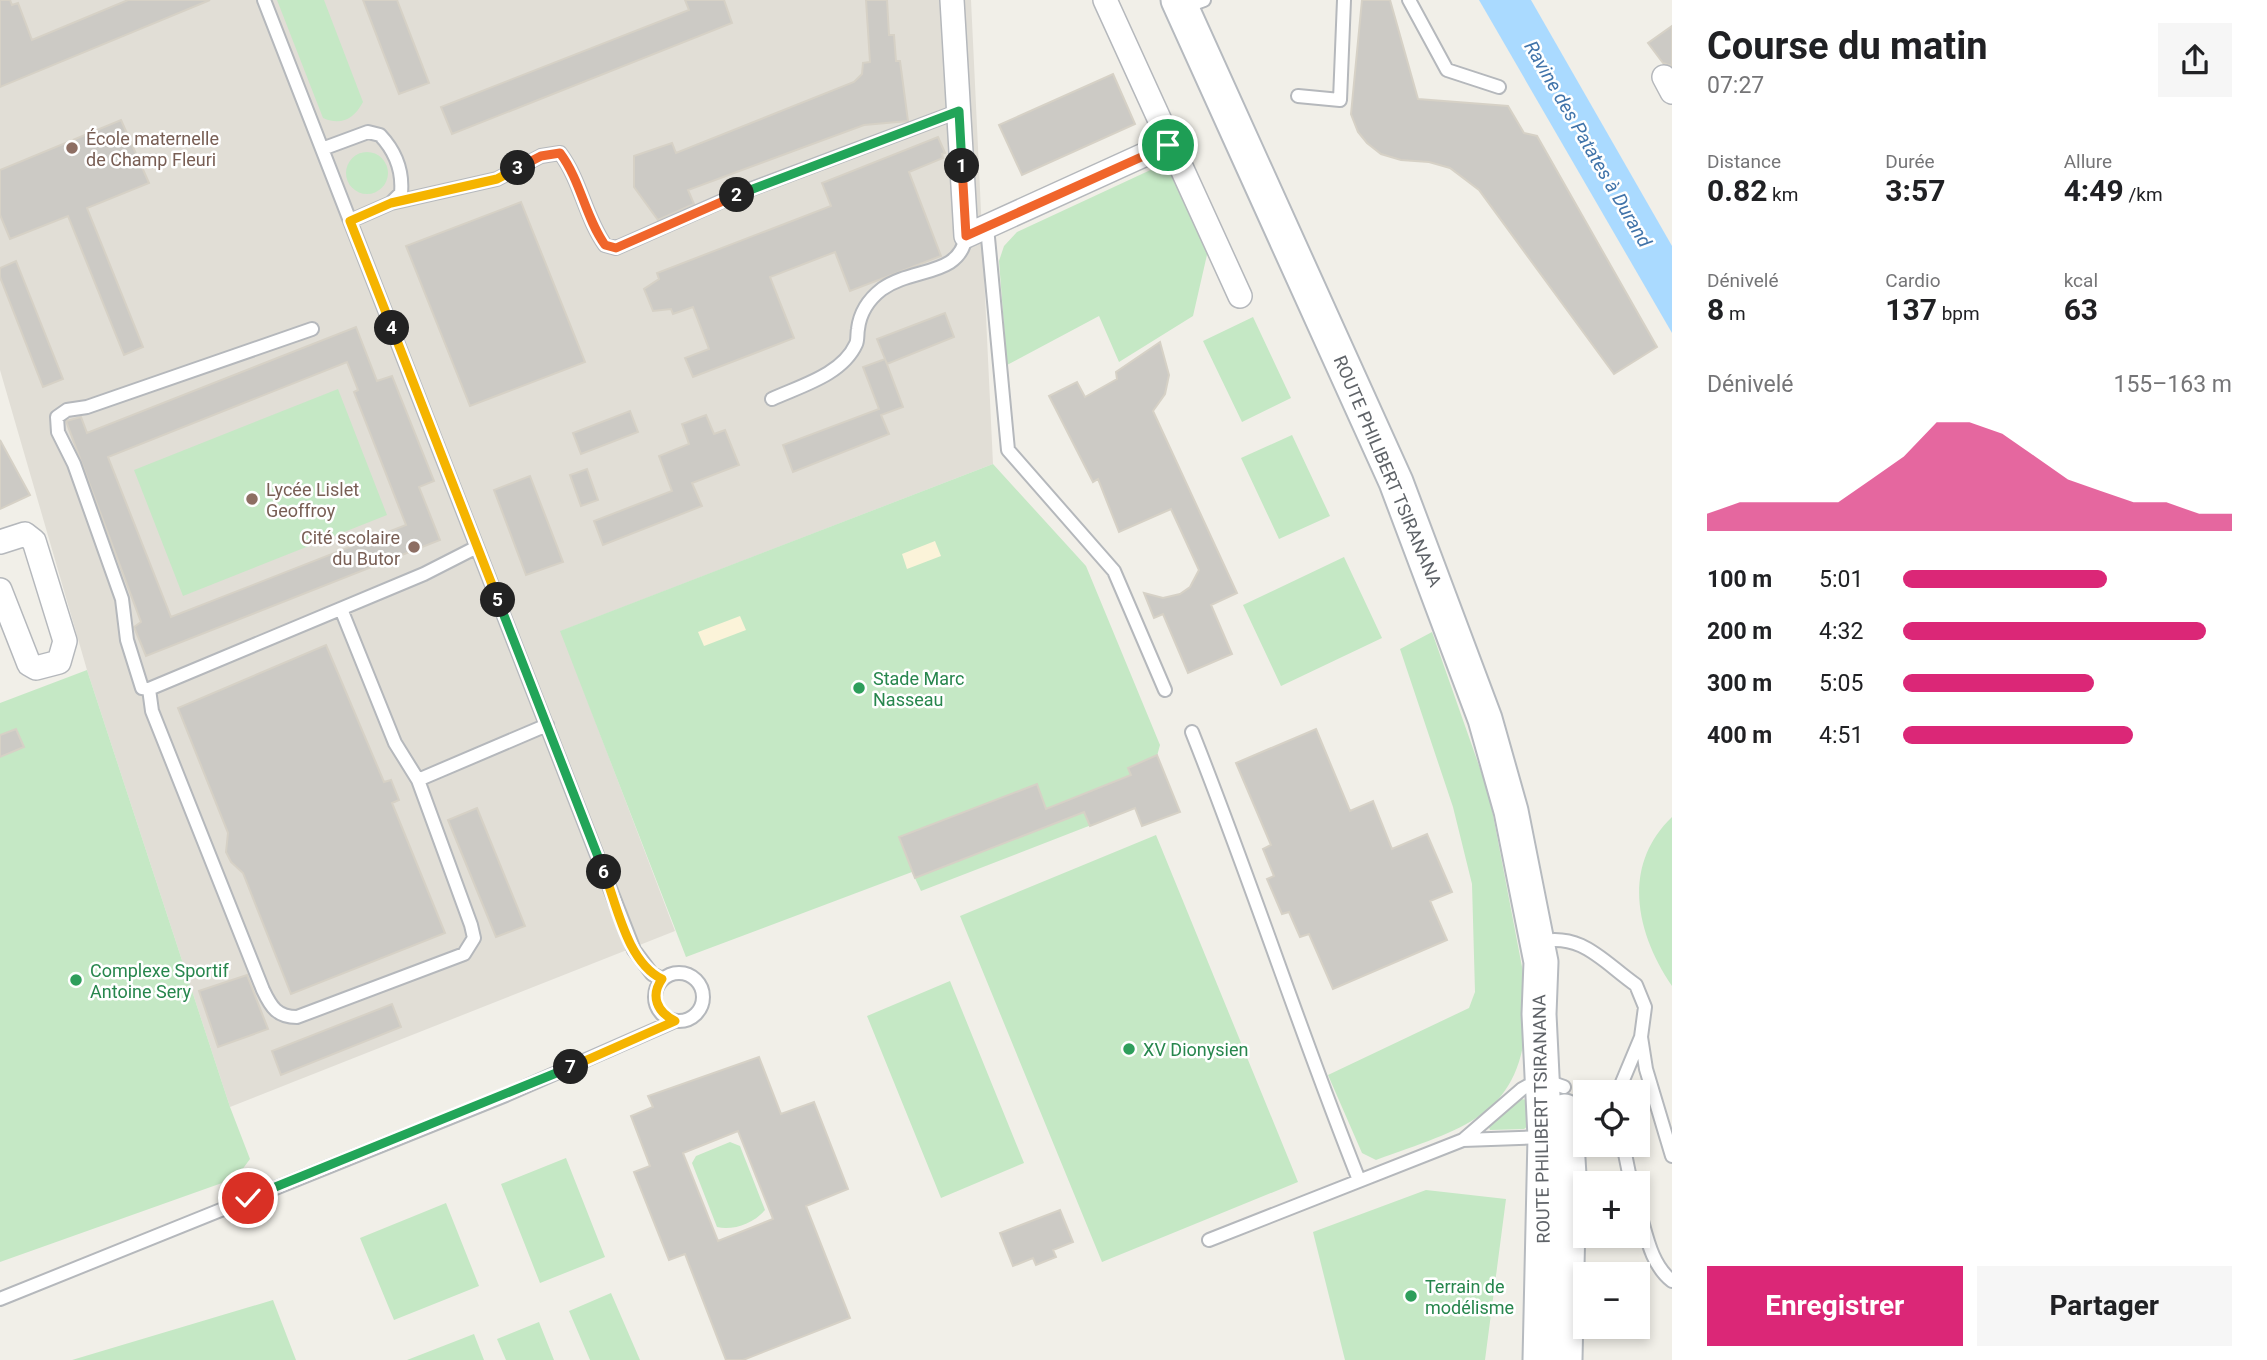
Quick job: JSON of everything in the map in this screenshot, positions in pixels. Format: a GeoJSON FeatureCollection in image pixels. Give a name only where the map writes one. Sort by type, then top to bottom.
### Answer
{"type":"FeatureCollection","features":[{"type":"Feature","properties":{"kind":"main road","name":"ROUTE PHILIBERT TSIRANANA"},"geometry":{"type":"LineString","coordinates":[[1188,3],[1396,482],[1485,719],[1511,811],[1539,952],[1553,996],[1552,1083],[1556,1131],[1540,1360]]}},
{"type":"Feature","properties":{"kind":"main road","name":"ROUTE PHILIBERT TSIRANANA"},"geometry":{"type":"LineString","coordinates":[[1556,1131],[1569,1175],[1565,1360]]}},
{"type":"Feature","properties":{"kind":"street"},"geometry":{"type":"LineString","coordinates":[[952,0],[959,111],[977,231],[1168,145]]}},
{"type":"Feature","properties":{"kind":"street"},"geometry":{"type":"LineString","coordinates":[[1105,0],[1168,145],[1240,296]]}},
{"type":"Feature","properties":{"kind":"street"},"geometry":{"type":"LineString","coordinates":[[0,542],[25,534],[34,541],[65,641],[59,662],[36,668],[29,664],[0,590]]}},
{"type":"Feature","properties":{"kind":"lane"},"geometry":{"type":"LineString","coordinates":[[264,0],[634,950],[652,974],[662,979]]}},
{"type":"Feature","properties":{"kind":"lane"},"geometry":{"type":"LineString","coordinates":[[1298,96],[1340,100],[1344,0]]}},
{"type":"Feature","properties":{"kind":"lane"},"geometry":{"type":"LineString","coordinates":[[1409,0],[1447,70],[1499,87]]}},
{"type":"Feature","properties":{"kind":"lane"},"geometry":{"type":"LineString","coordinates":[[350,221],[391,203],[497,179],[541,156],[560,153],[573,170],[596,233],[605,245],[616,248],[738,194],[959,111]]}},
{"type":"Feature","properties":{"kind":"lane"},"geometry":{"type":"LineString","coordinates":[[322,149],[368,132],[380,135],[397,161],[402,180],[401,194],[391,203]]}},
{"type":"Feature","properties":{"kind":"lane"},"geometry":{"type":"LineString","coordinates":[[772,399],[836,370],[856,344],[858,325],[868,300],[906,275],[948,266],[977,231]]}},
{"type":"Feature","properties":{"kind":"lane"},"geometry":{"type":"LineString","coordinates":[[977,231],[1008,450],[1114,571],[1165,690]]}},
{"type":"Feature","properties":{"kind":"lane"},"geometry":{"type":"LineString","coordinates":[[312,329],[87,407],[67,410],[57,417],[58,432],[74,464],[122,599],[127,640],[142,688],[149,689],[341,610],[477,547]]}},
{"type":"Feature","properties":{"kind":"lane"},"geometry":{"type":"LineString","coordinates":[[149,689],[152,710],[271,1007],[284,1017],[297,1017],[464,954],[474,939],[418,780],[395,743],[341,610]]}},
{"type":"Feature","properties":{"kind":"lane"},"geometry":{"type":"LineString","coordinates":[[418,780],[547,725]]}},
{"type":"Feature","properties":{"kind":"lane"},"geometry":{"type":"LineString","coordinates":[[1192,732],[1292,997],[1307,1048],[1359,1180]]}},
{"type":"Feature","properties":{"kind":"lane"},"geometry":{"type":"LineString","coordinates":[[1539,952],[1556,938],[1576,941],[1636,985],[1645,1007],[1641,1037],[1623,1080]]}},
{"type":"Feature","properties":{"kind":"lane"},"geometry":{"type":"LineString","coordinates":[[1,1294],[506,1095],[675,1021],[686,1021],[696,1016],[702,1007],[703,996],[700,985],[686,974],[678,972],[662,979],[655,995],[658,1007],[665,1016],[675,1021]]}},
{"type":"Feature","properties":{"kind":"lane"},"geometry":{"type":"LineString","coordinates":[[1641,1037],[1653,1100],[1672,1156]]}},
{"type":"Feature","properties":{"kind":"lane"},"geometry":{"type":"LineString","coordinates":[[1463,1140],[1522,1089],[1552,1083]]}},
{"type":"Feature","properties":{"kind":"lane"},"geometry":{"type":"LineString","coordinates":[[1209,1240],[1463,1140],[1556,1131]]}},
{"type":"Feature","properties":{"kind":"lane"},"geometry":{"type":"LineString","coordinates":[[1650,1246],[1661,1273],[1672,1281]]}},
{"type":"Feature","properties":{"kind":"shaded area","name":"Cité scolaire du Butor"},"geometry":{"type":"Polygon","coordinates":[[[0,0],[971,0],[993,464],[561,631],[675,931],[230,1107],[87,670],[0,370],[0,0]]]}},
{"type":"Feature","properties":{"kind":"green space"},"geometry":{"type":"Polygon","coordinates":[[[277,0],[324,0],[363,102],[351,117],[341,121],[323,118],[277,0]]]}},
{"type":"Feature","properties":{"kind":"green space"},"geometry":{"type":"Polygon","coordinates":[[[367,152],[382,158],[388,173],[382,188],[367,194],[352,188],[346,173],[352,158],[367,152]]]}},
{"type":"Feature","properties":{"kind":"green space"},"geometry":{"type":"Polygon","coordinates":[[[1172,160],[1209,246],[1193,316],[1119,362],[1099,316],[1007,365],[999,261],[1004,246],[1017,232],[1172,160]]]}},
{"type":"Feature","properties":{"kind":"green space"},"geometry":{"type":"Polygon","coordinates":[[[1253,317],[1291,398],[1242,422],[1203,341],[1253,317]]]}},
{"type":"Feature","properties":{"kind":"green space"},"geometry":{"type":"Polygon","coordinates":[[[338,389],[387,515],[183,596],[134,470],[338,389]]]}},
{"type":"Feature","properties":{"kind":"green space"},"geometry":{"type":"Polygon","coordinates":[[[1292,435],[1330,516],[1279,539],[1241,458],[1292,435]]]}},
{"type":"Feature","properties":{"kind":"green space","name":"Stade Marc Nasseau"},"geometry":{"type":"Polygon","coordinates":[[[993,464],[1086,566],[1160,745],[1157,756],[1180,812],[1135,808],[921,891],[912,872],[686,957],[560,631],[993,464]]]}},
{"type":"Feature","properties":{"kind":"green space"},"geometry":{"type":"Polygon","coordinates":[[[1344,557],[1382,638],[1281,686],[1243,605],[1344,557]]]}},
{"type":"Feature","properties":{"kind":"green space"},"geometry":{"type":"Polygon","coordinates":[[[1432,632],[1489,794],[1527,993],[1525,1033],[1518,1065],[1506,1090],[1489,1109],[1467,1124],[1441,1136],[1376,1160],[1362,1153],[1328,1075],[1469,1008],[1475,992],[1472,884],[1453,807],[1400,649],[1432,632]]]}},
{"type":"Feature","properties":{"kind":"green space"},"geometry":{"type":"Polygon","coordinates":[[[87,670],[230,1107],[250,1159],[236,1178],[0,1262],[0,703],[87,670]]]}},
{"type":"Feature","properties":{"kind":"green space"},"geometry":{"type":"Polygon","coordinates":[[[1672,817],[1672,986],[1650,944],[1639,900],[1645,857],[1656,836],[1672,817]]]}},
{"type":"Feature","properties":{"kind":"green space","name":"XV Dionysien"},"geometry":{"type":"Polygon","coordinates":[[[1156,835],[1298,1182],[1102,1262],[960,916],[1156,835]]]}},
{"type":"Feature","properties":{"kind":"green space"},"geometry":{"type":"Polygon","coordinates":[[[950,981],[1024,1163],[941,1198],[867,1016],[950,981]]]}},
{"type":"Feature","properties":{"kind":"green space"},"geometry":{"type":"Polygon","coordinates":[[[1521,1099],[1527,1100],[1528,1126],[1524,1129],[1490,1130],[1489,1127],[1521,1099]]]}},
{"type":"Feature","properties":{"kind":"green space"},"geometry":{"type":"Polygon","coordinates":[[[730,1142],[740,1146],[765,1210],[743,1225],[723,1228],[717,1227],[692,1163],[696,1156],[730,1142]]]}},
{"type":"Feature","properties":{"kind":"green space"},"geometry":{"type":"Polygon","coordinates":[[[566,1158],[605,1257],[540,1283],[501,1184],[566,1158]]]}},
{"type":"Feature","properties":{"kind":"green space","name":"Terrain de modélisme"},"geometry":{"type":"Polygon","coordinates":[[[1426,1190],[1506,1199],[1485,1360],[1345,1360],[1313,1232],[1426,1190]]]}},
{"type":"Feature","properties":{"kind":"green space"},"geometry":{"type":"Polygon","coordinates":[[[446,1203],[479,1286],[394,1320],[360,1238],[446,1203]]]}},
{"type":"Feature","properties":{"kind":"green space"},"geometry":{"type":"Polygon","coordinates":[[[611,1293],[640,1360],[590,1360],[569,1311],[611,1293]]]}},
{"type":"Feature","properties":{"kind":"green space"},"geometry":{"type":"Polygon","coordinates":[[[273,1300],[296,1360],[72,1360],[273,1300]]]}},
{"type":"Feature","properties":{"kind":"green space"},"geometry":{"type":"Polygon","coordinates":[[[539,1322],[554,1360],[506,1360],[497,1339],[539,1322]]]}},
{"type":"Feature","properties":{"kind":"green space"},"geometry":{"type":"Polygon","coordinates":[[[474,1334],[484,1360],[407,1360],[474,1334]]]}},
{"type":"Feature","properties":{"kind":"sand"},"geometry":{"type":"Polygon","coordinates":[[[935,541],[941,556],[907,569],[902,554],[935,541]]]}},
{"type":"Feature","properties":{"kind":"sand"},"geometry":{"type":"Polygon","coordinates":[[[740,616],[746,630],[704,646],[698,632],[740,616]]]}},
{"type":"Feature","properties":{"kind":"water","name":"Ravine des Patates à Durand"},"geometry":{"type":"Polygon","coordinates":[[[1479,0],[1531,0],[1672,246],[1672,333],[1479,0]]]}},
{"type":"Feature","properties":{"kind":"building"},"geometry":{"type":"Polygon","coordinates":[[[0,0],[10,0],[12,5],[18,3],[32,40],[128,0],[210,0],[0,87],[0,0]]]}},
{"type":"Feature","properties":{"kind":"building"},"geometry":{"type":"Polygon","coordinates":[[[363,0],[397,0],[429,83],[399,94],[363,0]]]}},
{"type":"Feature","properties":{"kind":"building"},"geometry":{"type":"Polygon","coordinates":[[[685,0],[724,0],[732,23],[452,134],[441,107],[689,10],[685,0]]]}},
{"type":"Feature","properties":{"kind":"building"},"geometry":{"type":"Polygon","coordinates":[[[866,0],[887,0],[889,35],[894,35],[896,61],[900,61],[908,121],[864,125],[688,190],[694,204],[658,220],[634,187],[634,156],[672,143],[676,153],[854,82],[862,74],[863,63],[870,62],[866,0]]]}},
{"type":"Feature","properties":{"kind":"building"},"geometry":{"type":"Polygon","coordinates":[[[1362,0],[1390,0],[1418,99],[1508,106],[1524,133],[1537,136],[1657,347],[1614,374],[1479,190],[1450,168],[1381,154],[1367,143],[1358,132],[1351,114],[1362,0]]]}},
{"type":"Feature","properties":{"kind":"building"},"geometry":{"type":"Polygon","coordinates":[[[1672,26],[1672,66],[1663,63],[1648,43],[1672,26]]]}},
{"type":"Feature","properties":{"kind":"building"},"geometry":{"type":"Polygon","coordinates":[[[1113,74],[1135,124],[1022,175],[999,125],[1113,74]]]}},
{"type":"Feature","properties":{"kind":"building"},"geometry":{"type":"Polygon","coordinates":[[[121,120],[149,183],[87,208],[143,347],[124,355],[68,216],[10,239],[0,215],[0,170],[121,120]]]}},
{"type":"Feature","properties":{"kind":"building"},"geometry":{"type":"Polygon","coordinates":[[[938,137],[945,153],[942,154],[943,158],[909,172],[941,256],[850,291],[835,252],[770,277],[794,338],[693,377],[685,358],[709,349],[693,307],[673,314],[671,309],[653,311],[644,289],[659,279],[657,273],[831,206],[822,183],[938,137]]]}},
{"type":"Feature","properties":{"kind":"building"},"geometry":{"type":"Polygon","coordinates":[[[521,202],[585,362],[470,406],[406,246],[521,202]]]}},
{"type":"Feature","properties":{"kind":"building"},"geometry":{"type":"Polygon","coordinates":[[[16,261],[63,379],[43,387],[0,277],[0,268],[16,261]]]}},
{"type":"Feature","properties":{"kind":"building"},"geometry":{"type":"Polygon","coordinates":[[[945,313],[954,337],[887,364],[877,339],[945,313]]]}},
{"type":"Feature","properties":{"kind":"building"},"geometry":{"type":"Polygon","coordinates":[[[356,327],[377,381],[392,376],[434,481],[419,487],[440,540],[146,656],[134,627],[141,622],[66,421],[81,417],[87,433],[356,327]],[[347,362],[108,457],[171,617],[406,525],[354,392],[358,390],[347,362]]]}},
{"type":"Feature","properties":{"kind":"building"},"geometry":{"type":"Polygon","coordinates":[[[1160,342],[1169,375],[1165,394],[1153,411],[1237,593],[1211,605],[1232,654],[1188,673],[1163,614],[1154,618],[1144,593],[1163,598],[1180,594],[1190,587],[1199,570],[1171,509],[1119,532],[1098,479],[1093,482],[1049,396],[1077,382],[1085,397],[1117,379],[1116,372],[1160,342]]]}},
{"type":"Feature","properties":{"kind":"building"},"geometry":{"type":"Polygon","coordinates":[[[885,359],[903,407],[881,415],[889,434],[793,472],[783,445],[879,409],[863,367],[885,359]]]}},
{"type":"Feature","properties":{"kind":"building"},"geometry":{"type":"Polygon","coordinates":[[[630,411],[638,432],[581,454],[573,433],[630,411]]]}},
{"type":"Feature","properties":{"kind":"building"},"geometry":{"type":"Polygon","coordinates":[[[706,415],[714,434],[725,430],[739,465],[692,483],[702,506],[603,545],[594,521],[672,491],[659,456],[689,444],[682,424],[706,415]]]}},
{"type":"Feature","properties":{"kind":"building"},"geometry":{"type":"Polygon","coordinates":[[[0,440],[30,495],[0,509],[0,440]]]}},
{"type":"Feature","properties":{"kind":"building"},"geometry":{"type":"Polygon","coordinates":[[[587,469],[598,500],[581,506],[570,475],[587,469]]]}},
{"type":"Feature","properties":{"kind":"building"},"geometry":{"type":"Polygon","coordinates":[[[530,476],[563,562],[526,575],[494,490],[530,476]]]}},
{"type":"Feature","properties":{"kind":"building"},"geometry":{"type":"Polygon","coordinates":[[[326,645],[384,782],[391,780],[399,800],[392,803],[445,933],[291,994],[243,873],[231,862],[226,852],[228,833],[178,708],[326,645]]]}},
{"type":"Feature","properties":{"kind":"building"},"geometry":{"type":"Polygon","coordinates":[[[16,729],[24,747],[0,757],[0,735],[16,729]]]}},
{"type":"Feature","properties":{"kind":"building"},"geometry":{"type":"Polygon","coordinates":[[[1316,729],[1350,811],[1373,801],[1392,849],[1427,834],[1452,892],[1430,901],[1447,940],[1333,989],[1309,934],[1300,937],[1289,912],[1282,914],[1267,879],[1274,876],[1263,849],[1271,845],[1236,763],[1316,729]]]}},
{"type":"Feature","properties":{"kind":"building"},"geometry":{"type":"Polygon","coordinates":[[[1157,755],[1180,812],[1142,826],[1135,808],[1090,826],[1084,812],[915,878],[899,837],[1037,784],[1046,809],[1131,775],[1128,768],[1157,755]]]}},
{"type":"Feature","properties":{"kind":"building"},"geometry":{"type":"Polygon","coordinates":[[[477,808],[525,926],[496,937],[448,820],[477,808]]]}},
{"type":"Feature","properties":{"kind":"building"},"geometry":{"type":"Polygon","coordinates":[[[247,975],[268,1029],[218,1047],[199,991],[247,975]]]}},
{"type":"Feature","properties":{"kind":"building"},"geometry":{"type":"Polygon","coordinates":[[[392,1004],[401,1027],[281,1075],[272,1051],[392,1004]]]}},
{"type":"Feature","properties":{"kind":"building"},"geometry":{"type":"Polygon","coordinates":[[[759,1057],[781,1114],[814,1102],[848,1189],[806,1206],[850,1318],[743,1360],[726,1360],[685,1254],[669,1260],[634,1172],[650,1166],[631,1116],[653,1107],[648,1096],[759,1057]],[[738,1131],[683,1153],[718,1241],[773,1219],[738,1131]]]}},
{"type":"Feature","properties":{"kind":"building"},"geometry":{"type":"Polygon","coordinates":[[[1060,1210],[1073,1242],[1053,1250],[1056,1257],[1036,1265],[1033,1258],[1013,1266],[1000,1233],[1060,1210]]]}},
{"type":"Feature","properties":{"kind":"place","name":"École maternelle de Champ Fleuri"},"geometry":{"type":"Point","coordinates":[72,148]}},
{"type":"Feature","properties":{"kind":"place","name":"Lycée Lislet Geoffroy"},"geometry":{"type":"Point","coordinates":[252,499]}},
{"type":"Feature","properties":{"kind":"place","name":"Cité scolaire du Butor"},"geometry":{"type":"Point","coordinates":[414,547]}},
{"type":"Feature","properties":{"kind":"place","name":"Stade Marc Nasseau"},"geometry":{"type":"Point","coordinates":[859,688]}},
{"type":"Feature","properties":{"kind":"place","name":"Complexe Sportif Antoine Sery"},"geometry":{"type":"Point","coordinates":[76,980]}},
{"type":"Feature","properties":{"kind":"place","name":"XV Dionysien"},"geometry":{"type":"Point","coordinates":[1129,1049]}},
{"type":"Feature","properties":{"kind":"place","name":"Terrain de modélisme"},"geometry":{"type":"Point","coordinates":[1411,1296]}},
{"type":"Feature","properties":{"kind":"route"},"geometry":{"type":"LineString","coordinates":[[248,1198],[506,1095],[675,1021],[665,1016],[658,1007],[655,995],[662,979],[652,974],[634,950],[350,221],[391,203],[497,179],[541,156],[560,153],[573,170],[596,233],[605,245],[616,248],[738,194],[959,111],[966,236],[1168,145]]}}]}
